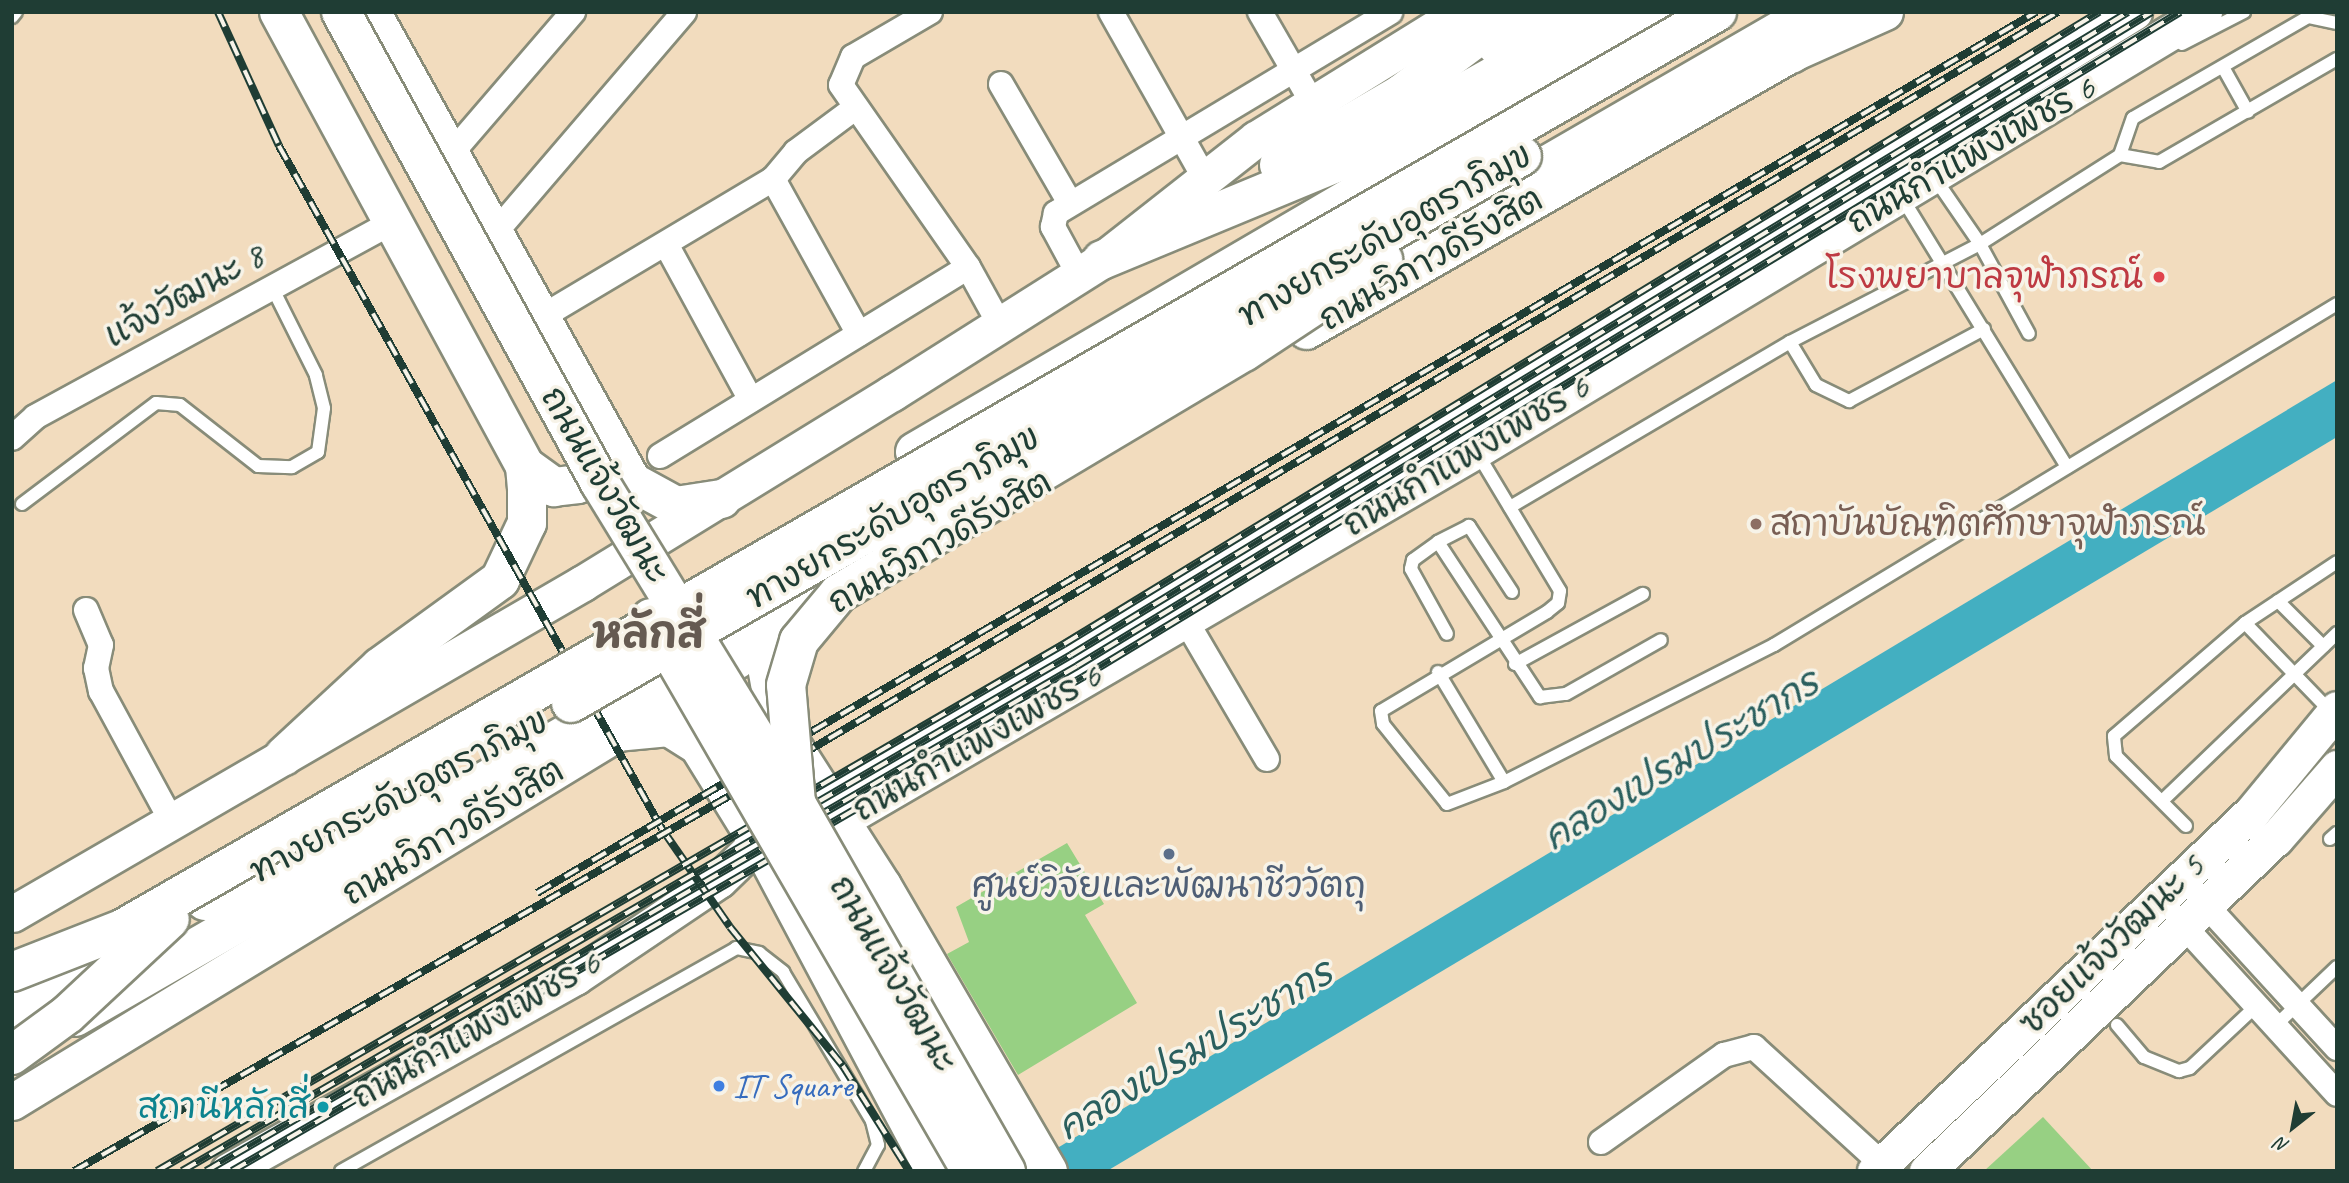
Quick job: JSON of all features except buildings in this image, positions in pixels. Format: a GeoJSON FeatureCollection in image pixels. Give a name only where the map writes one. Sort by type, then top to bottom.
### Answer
{"type":"FeatureCollection","features":[{"type":"Feature","properties":{"kind":"main road","name":"ถนนแจ้งวัฒนะ"},"geometry":{"type":"LineString","coordinates":[[279,12],[525,466],[527,523],[500,580],[380,667],[284,756]]}},
{"type":"Feature","properties":{"kind":"main road","name":"ถนนแจ้งวัฒนะ"},"geometry":{"type":"LineString","coordinates":[[312,12],[579,498],[773,821],[971,1171]]}},
{"type":"Feature","properties":{"kind":"main road","name":"ถนนแจ้งวัฒนะ"},"geometry":{"type":"LineString","coordinates":[[341,12],[600,483],[822,808],[882,886],[1048,1171]]}},
{"type":"Feature","properties":{"kind":"main road","name":"ถนนแจ้งวัฒนะ"},"geometry":{"type":"LineString","coordinates":[[371,12],[632,482],[654,499],[676,506],[721,499]]}},
{"type":"Feature","properties":{"kind":"main road"},"geometry":{"type":"LineString","coordinates":[[12,914],[721,499],[1091,267],[1204,177],[1312,102],[1461,12]]}},
{"type":"Feature","properties":{"kind":"main road"},"geometry":{"type":"LineString","coordinates":[[1401,94],[1511,12]]}},
{"type":"Feature","properties":{"kind":"main road"},"geometry":{"type":"LineString","coordinates":[[1186,225],[1401,94],[1554,12]]}},
{"type":"Feature","properties":{"kind":"main road"},"geometry":{"type":"LineString","coordinates":[[1091,267],[1391,136],[1609,12]]}},
{"type":"Feature","properties":{"kind":"main road"},"geometry":{"type":"LineString","coordinates":[[12,972],[369,774],[1668,12]]}},
{"type":"Feature","properties":{"kind":"main road","name":"ทางยกระดับอุตราภิมุข"},"geometry":{"type":"LineString","coordinates":[[12,986],[122,929],[1717,12]]}},
{"type":"Feature","properties":{"kind":"main road","name":"ทางยกระดับอุตราภิมุข"},"geometry":{"type":"LineString","coordinates":[[12,1012],[172,918],[397,803],[1768,12]]}},
{"type":"Feature","properties":{"kind":"main road","name":"ถนนวิภาวดีรังสิต"},"geometry":{"type":"LineString","coordinates":[[12,1054],[1812,12]]}},
{"type":"Feature","properties":{"kind":"main road"},"geometry":{"type":"LineString","coordinates":[[1681,115],[1820,12]]}},
{"type":"Feature","properties":{"kind":"main road"},"geometry":{"type":"LineString","coordinates":[[1791,54],[1857,12]]}},
{"type":"Feature","properties":{"kind":"main road","name":"ถนนวิภาวดีรังสิต"},"geometry":{"type":"LineString","coordinates":[[12,1102],[780,634],[1681,115],[1791,54],[1885,12]]}},
{"type":"Feature","properties":{"kind":"main road","name":"ถนนกำแพงเพชร 6"},"geometry":{"type":"LineString","coordinates":[[822,808],[1186,621],[1475,451],[2134,12]]}},
{"type":"Feature","properties":{"kind":"main road","name":"ถนนกำแพงเพชร 6"},"geometry":{"type":"LineString","coordinates":[[228,1171],[575,977],[719,880],[737,880],[764,852],[822,808],[1744,272],[1901,196],[1934,177],[2120,68],[2204,12]]}},
{"type":"Feature","properties":{"kind":"main road"},"geometry":{"type":"LineString","coordinates":[[822,808],[786,685],[799,641],[839,593],[1339,292],[1522,156]]}},
{"type":"Feature","properties":{"kind":"main road"},"geometry":{"type":"LineString","coordinates":[[525,466],[554,487],[578,484],[603,461],[607,439]]}},
{"type":"Feature","properties":{"kind":"main road","name":"ถนนแจ้งวัฒนะ"},"geometry":{"type":"LineString","coordinates":[[780,634],[767,667],[770,699],[777,722],[1006,1171]]}},
{"type":"Feature","properties":{"kind":"main road","name":"ซอยแจ้งวัฒนะ 5"},"geometry":{"type":"LineString","coordinates":[[1927,1171],[2182,901],[2335,711]]}},
{"type":"Feature","properties":{"kind":"main road","name":"ถนนแจ้งวัฒนะ"},"geometry":{"type":"LineString","coordinates":[[616,732],[669,727],[686,735],[764,852],[933,1168]]}},
{"type":"Feature","properties":{"kind":"main road","name":"ซอยแจ้งวัฒนะ 5"},"geometry":{"type":"LineString","coordinates":[[1878,1168],[2182,901],[2276,838],[2337,768]]}},
{"type":"Feature","properties":{"kind":"main road"},"geometry":{"type":"LineString","coordinates":[[807,932],[805,906],[826,879],[849,873],[882,886]]}},
{"type":"Feature","properties":{"kind":"main road"},"geometry":{"type":"LineString","coordinates":[[12,1054],[68,1014],[172,918]]}},
{"type":"Feature","properties":{"kind":"main road"},"geometry":{"type":"LineString","coordinates":[[12,972],[122,929]]}},
{"type":"Feature","properties":{"kind":"street"},"geometry":{"type":"LineString","coordinates":[[450,155],[573,12]]}},
{"type":"Feature","properties":{"kind":"street"},"geometry":{"type":"LineString","coordinates":[[494,234],[684,12]]}},
{"type":"Feature","properties":{"kind":"street"},"geometry":{"type":"LineString","coordinates":[[930,12],[853,57],[841,85],[968,267],[1000,325]]}},
{"type":"Feature","properties":{"kind":"street"},"geometry":{"type":"LineString","coordinates":[[1111,12],[1204,177]]}},
{"type":"Feature","properties":{"kind":"street"},"geometry":{"type":"LineString","coordinates":[[1260,12],[1312,102]]}},
{"type":"Feature","properties":{"kind":"street"},"geometry":{"type":"LineString","coordinates":[[1091,267],[1051,218],[1070,203],[1390,12]]}},
{"type":"Feature","properties":{"kind":"street"},"geometry":{"type":"LineString","coordinates":[[1001,85],[1070,203]]}},
{"type":"Feature","properties":{"kind":"street"},"geometry":{"type":"LineString","coordinates":[[540,318],[667,246],[773,179],[796,152],[855,108]]}},
{"type":"Feature","properties":{"kind":"street"},"geometry":{"type":"LineString","coordinates":[[773,179],[859,334]]}},
{"type":"Feature","properties":{"kind":"street","name":"แจ้งวัฒนะ 8"},"geometry":{"type":"LineString","coordinates":[[12,438],[35,417],[393,222]]}},
{"type":"Feature","properties":{"kind":"street"},"geometry":{"type":"LineString","coordinates":[[667,246],[751,400]]}},
{"type":"Feature","properties":{"kind":"street"},"geometry":{"type":"LineString","coordinates":[[660,456],[968,267]]}},
{"type":"Feature","properties":{"kind":"street"},"geometry":{"type":"LineString","coordinates":[[86,610],[102,645],[96,668],[101,691],[172,822]]}},
{"type":"Feature","properties":{"kind":"street"},"geometry":{"type":"LineString","coordinates":[[1186,621],[1268,759]]}},
{"type":"Feature","properties":{"kind":"street"},"geometry":{"type":"LineString","coordinates":[[2182,901],[2297,1005],[2337,1048]]}},
{"type":"Feature","properties":{"kind":"street"},"geometry":{"type":"LineString","coordinates":[[2182,901],[2257,1005],[2337,1094]]}},
{"type":"Feature","properties":{"kind":"street"},"geometry":{"type":"LineString","coordinates":[[1601,1142],[1724,1055],[1754,1047],[1878,1168]]}},
{"type":"Feature","properties":{"kind":"lane"},"geometry":{"type":"LineString","coordinates":[[12,17],[16,12]]}},
{"type":"Feature","properties":{"kind":"lane"},"geometry":{"type":"LineString","coordinates":[[2120,68],[2244,12]]}},
{"type":"Feature","properties":{"kind":"lane"},"geometry":{"type":"LineString","coordinates":[[1510,507],[1790,342],[1980,244],[2120,155],[2133,118],[2224,69],[2308,17],[2337,23]]}},
{"type":"Feature","properties":{"kind":"lane"},"geometry":{"type":"LineString","coordinates":[[2120,155],[2159,162],[2337,59]]}},
{"type":"Feature","properties":{"kind":"lane"},"geometry":{"type":"LineString","coordinates":[[2224,69],[2248,112]]}},
{"type":"Feature","properties":{"kind":"lane"},"geometry":{"type":"LineString","coordinates":[[1934,177],[1980,244],[2029,334]]}},
{"type":"Feature","properties":{"kind":"lane"},"geometry":{"type":"LineString","coordinates":[[1901,196],[1945,262],[2067,467]]}},
{"type":"Feature","properties":{"kind":"lane"},"geometry":{"type":"LineString","coordinates":[[22,504],[156,403],[180,405],[258,466],[292,467],[318,452],[324,408],[316,375],[272,287]]}},
{"type":"Feature","properties":{"kind":"lane"},"geometry":{"type":"LineString","coordinates":[[1475,451],[1560,591],[1558,603],[1386,704],[1383,724],[1447,804],[1504,782],[1774,645],[2337,304]]}},
{"type":"Feature","properties":{"kind":"lane"},"geometry":{"type":"LineString","coordinates":[[1790,342],[1816,385],[1849,401],[1984,329]]}},
{"type":"Feature","properties":{"kind":"lane"},"geometry":{"type":"LineString","coordinates":[[1447,634],[1411,569],[1413,560],[1438,542],[1469,526],[1512,592]]}},
{"type":"Feature","properties":{"kind":"lane"},"geometry":{"type":"LineString","coordinates":[[1438,542],[1531,689],[1546,699],[1566,694],[1661,640]]}},
{"type":"Feature","properties":{"kind":"lane"},"geometry":{"type":"LineString","coordinates":[[2186,826],[2116,756],[2114,736],[2245,623],[2336,565]]}},
{"type":"Feature","properties":{"kind":"lane"},"geometry":{"type":"LineString","coordinates":[[1515,664],[1643,594]]}},
{"type":"Feature","properties":{"kind":"lane"},"geometry":{"type":"LineString","coordinates":[[2278,601],[2323,646]]}},
{"type":"Feature","properties":{"kind":"lane"},"geometry":{"type":"LineString","coordinates":[[2245,623],[2335,711]]}},
{"type":"Feature","properties":{"kind":"lane"},"geometry":{"type":"LineString","coordinates":[[2162,801],[2337,633]]}},
{"type":"Feature","properties":{"kind":"lane"},"geometry":{"type":"LineString","coordinates":[[1438,672],[1504,782]]}},
{"type":"Feature","properties":{"kind":"lane"},"geometry":{"type":"LineString","coordinates":[[341,1171],[736,948],[758,953],[783,972],[872,1121],[878,1145],[864,1171]]}},
{"type":"Feature","properties":{"kind":"lane"},"geometry":{"type":"LineString","coordinates":[[2275,1026],[2337,967]]}},
{"type":"Feature","properties":{"kind":"lane"},"geometry":{"type":"LineString","coordinates":[[2117,1025],[2144,1057],[2179,1071],[2190,1068],[2257,1005]]}},
{"type":"Feature","properties":{"kind":"green space"},"geometry":{"type":"Polygon","coordinates":[[[1067,843],[1104,904],[1085,915],[1137,1003],[1018,1075],[947,954],[969,942],[956,907],[1067,843]]]}},
{"type":"Feature","properties":{"kind":"green space"},"geometry":{"type":"Polygon","coordinates":[[[2043,1117],[2093,1171],[1984,1171],[2043,1117]]]}},
{"type":"Feature","properties":{"kind":"water"},"geometry":{"type":"Polygon","coordinates":[[[2337,380],[2337,437],[1107,1171],[1019,1171],[2337,380]]]}},
{"type":"Feature","properties":{"kind":"railway"},"geometry":{"type":"LineString","coordinates":[[218,12],[279,146],[662,829],[730,927],[843,1066],[909,1171]]}},
{"type":"Feature","properties":{"kind":"railway"},"geometry":{"type":"LineString","coordinates":[[537,893],[2036,12]]}},
{"type":"Feature","properties":{"kind":"railway"},"geometry":{"type":"LineString","coordinates":[[74,1171],[801,755],[2058,12]]}},
{"type":"Feature","properties":{"kind":"railway"},"geometry":{"type":"LineString","coordinates":[[157,1171],[1064,644],[2099,12]]}},
{"type":"Feature","properties":{"kind":"railway"},"geometry":{"type":"LineString","coordinates":[[182,1171],[1071,655],[2128,12]]}},
{"type":"Feature","properties":{"kind":"railway"},"geometry":{"type":"LineString","coordinates":[[206,1171],[1077,666],[2152,12]]}},
{"type":"Feature","properties":{"kind":"railway"},"geometry":{"type":"LineString","coordinates":[[232,1171],[1083,677],[2180,12]]}},
{"type":"Feature","properties":{"kind":"place","name":"โรงพยาบาลจุฬาภรณ์"},"geometry":{"type":"Point","coordinates":[2159,277]}},
{"type":"Feature","properties":{"kind":"place","name":"สถาบันบัณฑิตศึกษาจุฬาภรณ์"},"geometry":{"type":"Point","coordinates":[1756,524]}},
{"type":"Feature","properties":{"kind":"place","name":"ศูนย์วิจัยและพัฒนาชีววัตถุ"},"geometry":{"type":"Point","coordinates":[1169,854]}},
{"type":"Feature","properties":{"kind":"place","name":"IT Square"},"geometry":{"type":"Point","coordinates":[719,1086]}},
{"type":"Feature","properties":{"kind":"place","name":"สถานีหลักสี่"},"geometry":{"type":"Point","coordinates":[323,1107]}},
{"type":"Feature","properties":{"kind":"district","name":"หลักสี่"},"geometry":{"type":"Point","coordinates":[648,634]}},
{"type":"Feature","properties":{"kind":"water label","name":"คลองเปรมประชากร"},"geometry":{"type":"Point","coordinates":[1681,760]}},
{"type":"Feature","properties":{"kind":"water label","name":"คลองเปรมประชากร"},"geometry":{"type":"Point","coordinates":[1195,1050]}}]}
